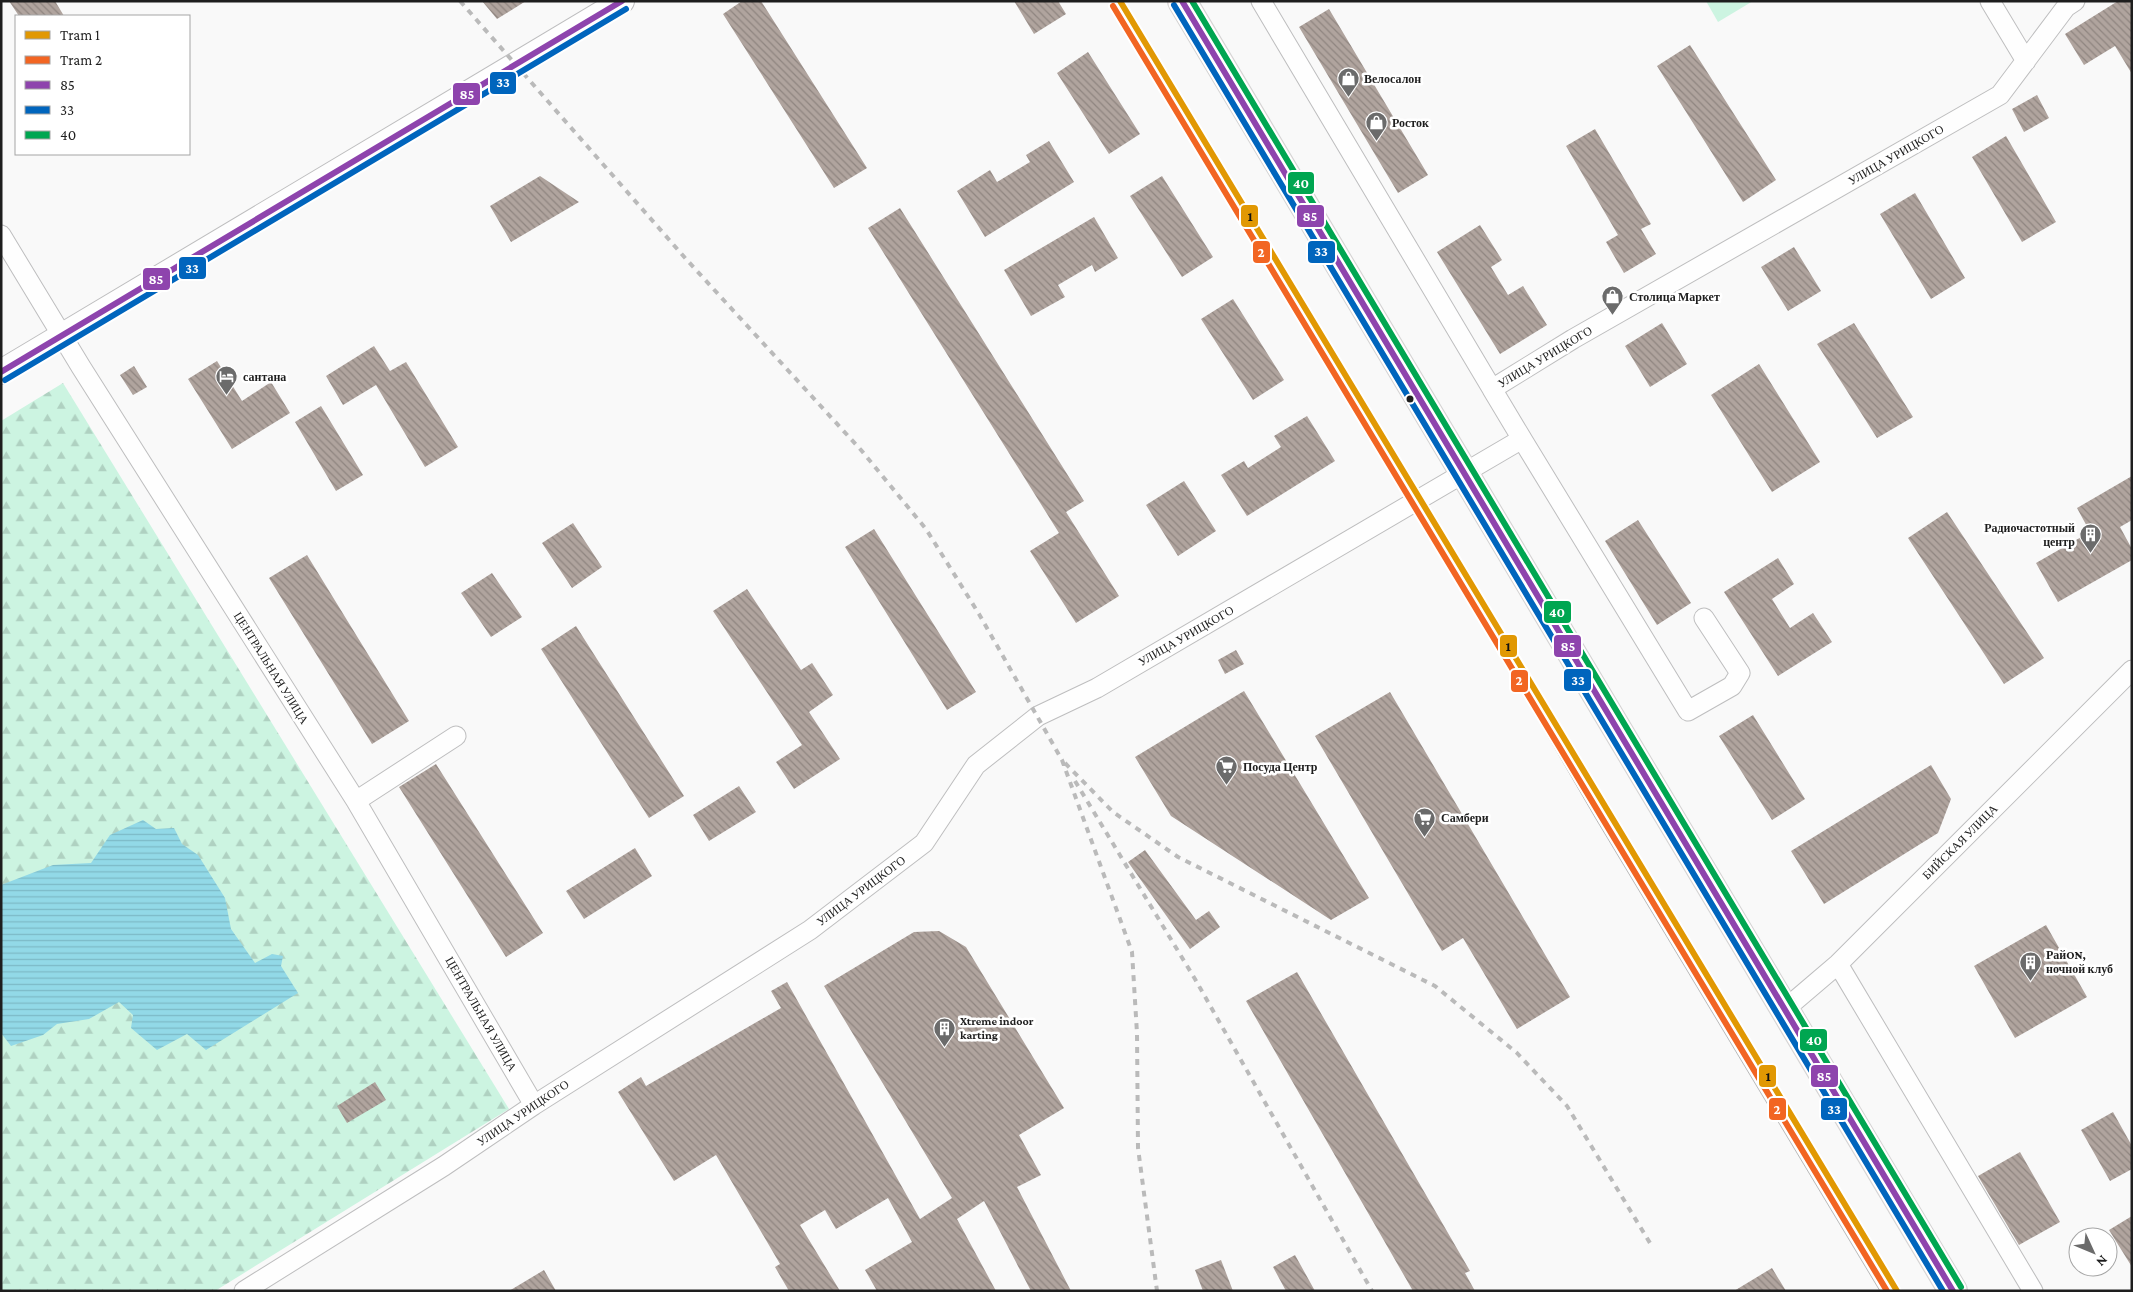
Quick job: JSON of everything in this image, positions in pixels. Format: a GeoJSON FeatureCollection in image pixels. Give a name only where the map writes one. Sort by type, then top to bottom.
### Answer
{"type":"FeatureCollection","features":[{"type":"Feature","properties":{"kind":"main road"},"geometry":{"type":"LineString","coordinates":[[1182,1],[1953,1291]]}},
{"type":"Feature","properties":{"kind":"street"},"geometry":{"type":"LineString","coordinates":[[1,372],[622,1]]}},
{"type":"Feature","properties":{"kind":"street"},"geometry":{"type":"LineString","coordinates":[[1261,1],[1492,389]]}},
{"type":"Feature","properties":{"kind":"street"},"geometry":{"type":"LineString","coordinates":[[1990,1],[2026,61]]}},
{"type":"Feature","properties":{"kind":"street","name":"УЛИЦА УРИЦКОГО"},"geometry":{"type":"LineString","coordinates":[[244,1291],[444,1166],[534,1105],[810,930],[924,843],[976,765],[1038,716],[1097,688],[1522,439],[1492,389],[1581,334],[2000,95],[2066,7],[2075,1]]}},
{"type":"Feature","properties":{"kind":"street","name":"ЦЕНТРАЛЬНАЯ УЛИЦА"},"geometry":{"type":"LineString","coordinates":[[1,235],[62,336],[356,801],[534,1105]]}},
{"type":"Feature","properties":{"kind":"street"},"geometry":{"type":"LineString","coordinates":[[1522,439],[1688,711],[1732,686],[1740,673],[1704,618]]}},
{"type":"Feature","properties":{"kind":"street","name":"БИЙСКАЯ УЛИЦА"},"geometry":{"type":"LineString","coordinates":[[1784,1010],[1838,964],[2132,670]]}},
{"type":"Feature","properties":{"kind":"street"},"geometry":{"type":"LineString","coordinates":[[356,801],[456,736]]}},
{"type":"Feature","properties":{"kind":"street"},"geometry":{"type":"LineString","coordinates":[[1838,964],[2033,1291]]}},
{"type":"Feature","properties":{"kind":"green space"},"geometry":{"type":"Polygon","coordinates":[[[1706,1],[1753,1],[1718,22],[1706,1]]]}},
{"type":"Feature","properties":{"kind":"green space"},"geometry":{"type":"Polygon","coordinates":[[[63,383],[509,1109],[215,1291],[1,1291],[1,421],[63,383]]]}},
{"type":"Feature","properties":{"kind":"water"},"geometry":{"type":"Polygon","coordinates":[[[143,820],[156,829],[174,828],[182,844],[198,855],[225,898],[231,929],[255,963],[272,954],[283,956],[281,966],[298,993],[206,1050],[187,1034],[157,1050],[131,1028],[133,1015],[119,1002],[89,1019],[57,1024],[43,1035],[11,1046],[1,1033],[1,885],[53,865],[91,863],[110,835],[143,820]]]}},
{"type":"Feature","properties":{"kind":"building"},"geometry":{"type":"Polygon","coordinates":[[[9,1],[55,1],[63,15],[18,15],[9,1]]]}},
{"type":"Feature","properties":{"kind":"building"},"geometry":{"type":"Polygon","coordinates":[[[482,1],[526,1],[497,19],[482,1]]]}},
{"type":"Feature","properties":{"kind":"building"},"geometry":{"type":"Polygon","coordinates":[[[742,1],[761,1],[867,168],[834,188],[723,14],[742,1]]]}},
{"type":"Feature","properties":{"kind":"building"},"geometry":{"type":"Polygon","coordinates":[[[1014,1],[1058,1],[1066,14],[1034,34],[1014,1]]]}},
{"type":"Feature","properties":{"kind":"building"},"geometry":{"type":"Polygon","coordinates":[[[2118,1],[2132,1],[2132,74],[2115,46],[2084,65],[2065,34],[2118,1]]]}},
{"type":"Feature","properties":{"kind":"building"},"geometry":{"type":"Polygon","coordinates":[[[1329,9],[1428,175],[1398,193],[1299,27],[1329,9]]]}},
{"type":"Feature","properties":{"kind":"building"},"geometry":{"type":"Polygon","coordinates":[[[1690,45],[1776,180],[1743,202],[1657,66],[1690,45]]]}},
{"type":"Feature","properties":{"kind":"building"},"geometry":{"type":"Polygon","coordinates":[[[1088,52],[1140,134],[1109,154],[1057,73],[1088,52]]]}},
{"type":"Feature","properties":{"kind":"building"},"geometry":{"type":"Polygon","coordinates":[[[2037,95],[2049,118],[2024,132],[2012,109],[2037,95]]]}},
{"type":"Feature","properties":{"kind":"building"},"geometry":{"type":"Polygon","coordinates":[[[1595,129],[1651,224],[1641,229],[1656,254],[1624,273],[1606,242],[1618,235],[1566,146],[1595,129]]]}},
{"type":"Feature","properties":{"kind":"building"},"geometry":{"type":"Polygon","coordinates":[[[2006,136],[2056,222],[2022,242],[1972,157],[2006,136]]]}},
{"type":"Feature","properties":{"kind":"building"},"geometry":{"type":"Polygon","coordinates":[[[1049,141],[1074,182],[985,237],[957,191],[990,170],[997,182],[1030,162],[1026,155],[1049,141]]]}},
{"type":"Feature","properties":{"kind":"building"},"geometry":{"type":"Polygon","coordinates":[[[540,176],[579,202],[511,242],[490,206],[540,176]]]}},
{"type":"Feature","properties":{"kind":"building"},"geometry":{"type":"Polygon","coordinates":[[[1162,176],[1213,257],[1182,277],[1130,196],[1162,176]]]}},
{"type":"Feature","properties":{"kind":"building"},"geometry":{"type":"Polygon","coordinates":[[[1915,193],[1965,278],[1931,299],[1880,214],[1915,193]]]}},
{"type":"Feature","properties":{"kind":"building"},"geometry":{"type":"Polygon","coordinates":[[[900,208],[1084,501],[1066,512],[1119,596],[1076,623],[1030,551],[1059,533],[868,228],[900,208]]]}},
{"type":"Feature","properties":{"kind":"building"},"geometry":{"type":"Polygon","coordinates":[[[1094,217],[1118,258],[1095,272],[1092,265],[1058,285],[1065,297],[1031,316],[1004,270],[1094,217]]]}},
{"type":"Feature","properties":{"kind":"building"},"geometry":{"type":"Polygon","coordinates":[[[1480,225],[1502,260],[1491,267],[1508,295],[1523,286],[1547,325],[1500,354],[1437,252],[1480,225]]]}},
{"type":"Feature","properties":{"kind":"building"},"geometry":{"type":"Polygon","coordinates":[[[1794,247],[1821,291],[1788,311],[1761,267],[1794,247]]]}},
{"type":"Feature","properties":{"kind":"building"},"geometry":{"type":"Polygon","coordinates":[[[1233,299],[1284,380],[1253,400],[1201,319],[1233,299]]]}},
{"type":"Feature","properties":{"kind":"building"},"geometry":{"type":"Polygon","coordinates":[[[1662,323],[1687,364],[1650,387],[1625,346],[1662,323]]]}},
{"type":"Feature","properties":{"kind":"building"},"geometry":{"type":"Polygon","coordinates":[[[1854,323],[1913,417],[1877,438],[1817,344],[1854,323]]]}},
{"type":"Feature","properties":{"kind":"building"},"geometry":{"type":"Polygon","coordinates":[[[374,346],[390,371],[406,362],[458,447],[425,467],[376,385],[343,405],[326,376],[374,346]]]}},
{"type":"Feature","properties":{"kind":"building"},"geometry":{"type":"Polygon","coordinates":[[[217,361],[242,401],[271,382],[290,413],[232,449],[188,379],[217,361]]]}},
{"type":"Feature","properties":{"kind":"building"},"geometry":{"type":"Polygon","coordinates":[[[1759,364],[1820,462],[1772,492],[1711,395],[1759,364]]]}},
{"type":"Feature","properties":{"kind":"building"},"geometry":{"type":"Polygon","coordinates":[[[134,366],[147,387],[133,395],[120,375],[134,366]]]}},
{"type":"Feature","properties":{"kind":"building"},"geometry":{"type":"Polygon","coordinates":[[[321,406],[363,475],[336,491],[295,422],[321,406]]]}},
{"type":"Feature","properties":{"kind":"building"},"geometry":{"type":"Polygon","coordinates":[[[1307,416],[1335,461],[1247,516],[1221,475],[1244,461],[1248,468],[1281,447],[1274,436],[1307,416]]]}},
{"type":"Feature","properties":{"kind":"building","name":"Радиочастотный центр"},"geometry":{"type":"Polygon","coordinates":[[[2132,476],[2132,520],[2120,527],[2132,549],[2132,560],[2058,602],[2036,563],[2090,532],[2077,508],[2132,476]]]}},
{"type":"Feature","properties":{"kind":"building"},"geometry":{"type":"Polygon","coordinates":[[[1184,481],[1216,531],[1178,556],[1146,505],[1184,481]]]}},
{"type":"Feature","properties":{"kind":"building"},"geometry":{"type":"Polygon","coordinates":[[[1947,512],[2044,658],[2004,684],[1908,538],[1947,512]]]}},
{"type":"Feature","properties":{"kind":"building"},"geometry":{"type":"Polygon","coordinates":[[[1638,520],[1691,603],[1657,625],[1605,541],[1638,520]]]}},
{"type":"Feature","properties":{"kind":"building"},"geometry":{"type":"Polygon","coordinates":[[[573,523],[602,567],[572,588],[542,543],[573,523]]]}},
{"type":"Feature","properties":{"kind":"building"},"geometry":{"type":"Polygon","coordinates":[[[874,529],[976,692],[947,710],[845,547],[874,529]]]}},
{"type":"Feature","properties":{"kind":"building"},"geometry":{"type":"Polygon","coordinates":[[[307,555],[409,721],[372,744],[269,578],[307,555]]]}},
{"type":"Feature","properties":{"kind":"building"},"geometry":{"type":"Polygon","coordinates":[[[1778,558],[1794,584],[1772,599],[1790,628],[1813,613],[1832,642],[1778,676],[1724,592],[1778,558]]]}},
{"type":"Feature","properties":{"kind":"building"},"geometry":{"type":"Polygon","coordinates":[[[492,573],[522,617],[491,637],[461,593],[492,573]]]}},
{"type":"Feature","properties":{"kind":"building"},"geometry":{"type":"Polygon","coordinates":[[[747,589],[801,670],[812,663],[833,695],[809,712],[840,759],[794,789],[776,762],[802,745],[713,611],[747,589]]]}},
{"type":"Feature","properties":{"kind":"building"},"geometry":{"type":"Polygon","coordinates":[[[576,626],[684,796],[649,818],[541,649],[576,626]]]}},
{"type":"Feature","properties":{"kind":"building"},"geometry":{"type":"Polygon","coordinates":[[[1236,650],[1244,664],[1225,674],[1218,660],[1236,650]]]}},
{"type":"Feature","properties":{"kind":"building","name":"Посуда Центр"},"geometry":{"type":"Polygon","coordinates":[[[1244,691],[1369,898],[1331,920],[1171,816],[1135,757],[1244,691]]]}},
{"type":"Feature","properties":{"kind":"building","name":"Самбери"},"geometry":{"type":"Polygon","coordinates":[[[1390,692],[1570,997],[1517,1029],[1463,938],[1442,951],[1315,736],[1390,692]]]}},
{"type":"Feature","properties":{"kind":"building"},"geometry":{"type":"Polygon","coordinates":[[[1753,715],[1805,799],[1772,820],[1719,736],[1753,715]]]}},
{"type":"Feature","properties":{"kind":"building"},"geometry":{"type":"Polygon","coordinates":[[[436,764],[543,933],[506,957],[399,787],[436,764]]]}},
{"type":"Feature","properties":{"kind":"building"},"geometry":{"type":"Polygon","coordinates":[[[1931,765],[1951,799],[1938,833],[1824,904],[1791,851],[1931,765]]]}},
{"type":"Feature","properties":{"kind":"building"},"geometry":{"type":"Polygon","coordinates":[[[739,786],[756,812],[709,841],[693,815],[739,786]]]}},
{"type":"Feature","properties":{"kind":"building"},"geometry":{"type":"Polygon","coordinates":[[[635,848],[652,876],[584,919],[566,891],[635,848]]]}},
{"type":"Feature","properties":{"kind":"building"},"geometry":{"type":"Polygon","coordinates":[[[1145,850],[1196,920],[1209,911],[1220,927],[1190,949],[1128,862],[1145,850]]]}},
{"type":"Feature","properties":{"kind":"building","name":"РайON, ночной клуб"},"geometry":{"type":"Polygon","coordinates":[[[2046,925],[2087,997],[2015,1038],[1974,966],[2046,925]]]}},
{"type":"Feature","properties":{"kind":"building"},"geometry":{"type":"Polygon","coordinates":[[[939,931],[966,947],[1064,1108],[1019,1135],[1041,1175],[1017,1187],[1071,1291],[1031,1291],[984,1201],[957,1219],[996,1291],[877,1291],[865,1270],[912,1242],[888,1198],[836,1229],[825,1210],[800,1225],[840,1291],[789,1291],[775,1267],[780,1264],[716,1155],[674,1181],[618,1092],[641,1077],[646,1086],[781,1008],[771,991],[787,982],[920,1219],[952,1198],[824,986],[914,932],[939,931]]]}},
{"type":"Feature","properties":{"kind":"building"},"geometry":{"type":"Polygon","coordinates":[[[1297,972],[1470,1271],[1465,1273],[1475,1291],[1413,1291],[1246,1001],[1297,972]]]}},
{"type":"Feature","properties":{"kind":"building"},"geometry":{"type":"Polygon","coordinates":[[[375,1082],[386,1100],[347,1123],[337,1106],[375,1082]]]}},
{"type":"Feature","properties":{"kind":"building"},"geometry":{"type":"Polygon","coordinates":[[[2113,1112],[2132,1146],[2132,1169],[2110,1181],[2081,1130],[2113,1112]]]}},
{"type":"Feature","properties":{"kind":"building"},"geometry":{"type":"Polygon","coordinates":[[[2020,1152],[2060,1222],[2019,1245],[1978,1176],[2020,1152]]]}},
{"type":"Feature","properties":{"kind":"building"},"geometry":{"type":"Polygon","coordinates":[[[2132,1216],[2132,1267],[2118,1244],[2118,1227],[2114,1227],[2132,1216]]]}},
{"type":"Feature","properties":{"kind":"building"},"geometry":{"type":"Polygon","coordinates":[[[1295,1255],[1315,1291],[1286,1291],[1273,1267],[1295,1255]]]}},
{"type":"Feature","properties":{"kind":"building"},"geometry":{"type":"Polygon","coordinates":[[[1221,1260],[1233,1291],[1203,1291],[1195,1270],[1221,1260]]]}},
{"type":"Feature","properties":{"kind":"building"},"geometry":{"type":"Polygon","coordinates":[[[1772,1268],[1786,1291],[1734,1291],[1772,1268]]]}},
{"type":"Feature","properties":{"kind":"building"},"geometry":{"type":"Polygon","coordinates":[[[544,1270],[556,1291],[509,1291],[544,1270]]]}},
{"type":"Feature","properties":{"kind":"tram line"},"geometry":{"type":"LineString","coordinates":[[1112,1],[1399,480],[1596,819],[1880,1291]]}},
{"type":"Feature","properties":{"kind":"tram line","name":"1"},"geometry":{"type":"LineString","coordinates":[[1120,1],[1897,1291]]}},
{"type":"Feature","properties":{"kind":"tram line","name":"2"},"geometry":{"type":"LineString","coordinates":[[1113,6],[1887,1291]]}},
{"type":"Feature","properties":{"kind":"railway"},"geometry":{"type":"LineString","coordinates":[[460,1],[686,259],[861,450],[926,529],[979,614],[1062,760],[1132,952],[1137,1033],[1138,1148],[1157,1291]]}},
{"type":"Feature","properties":{"kind":"railway"},"geometry":{"type":"LineString","coordinates":[[1065,763],[1113,812],[1178,857],[1435,986],[1517,1053],[1567,1106],[1653,1248]]}},
{"type":"Feature","properties":{"kind":"railway"},"geometry":{"type":"LineString","coordinates":[[1075,781],[1195,979],[1372,1291]]}},
{"type":"Feature","properties":{"kind":"transit line","name":"85"},"geometry":{"type":"LineString","coordinates":[[1,372],[622,1]]}},
{"type":"Feature","properties":{"kind":"transit line","name":"85"},"geometry":{"type":"LineString","coordinates":[[1182,1],[1953,1291]]}},
{"type":"Feature","properties":{"kind":"transit line","name":"40"},"geometry":{"type":"LineString","coordinates":[[1192,1],[1961,1287]]}},
{"type":"Feature","properties":{"kind":"transit line","name":"33"},"geometry":{"type":"LineString","coordinates":[[1174,5],[1943,1291]]}},
{"type":"Feature","properties":{"kind":"transit line","name":"33"},"geometry":{"type":"LineString","coordinates":[[5,380],[626,9]]}},
{"type":"Feature","properties":{"kind":"place","name":"Велосалон"},"geometry":{"type":"Point","coordinates":[1348,98]}},
{"type":"Feature","properties":{"kind":"place","name":"Росток"},"geometry":{"type":"Point","coordinates":[1376,142]}},
{"type":"Feature","properties":{"kind":"place","name":"Столица Маркет"},"geometry":{"type":"Point","coordinates":[1613,316]}},
{"type":"Feature","properties":{"kind":"place","name":"сантана"},"geometry":{"type":"Point","coordinates":[227,396]}},
{"type":"Feature","properties":{"kind":"place","name":"Радиочастотный центр"},"geometry":{"type":"Point","coordinates":[2091,554]}},
{"type":"Feature","properties":{"kind":"place","name":"Посуда Центр"},"geometry":{"type":"Point","coordinates":[1227,786]}},
{"type":"Feature","properties":{"kind":"place","name":"Самбери"},"geometry":{"type":"Point","coordinates":[1425,837]}},
{"type":"Feature","properties":{"kind":"place","name":"РайON, ночной клуб"},"geometry":{"type":"Point","coordinates":[2030,981]}},
{"type":"Feature","properties":{"kind":"place","name":"Xtreme indoor karting"},"geometry":{"type":"Point","coordinates":[944,1047]}}]}
